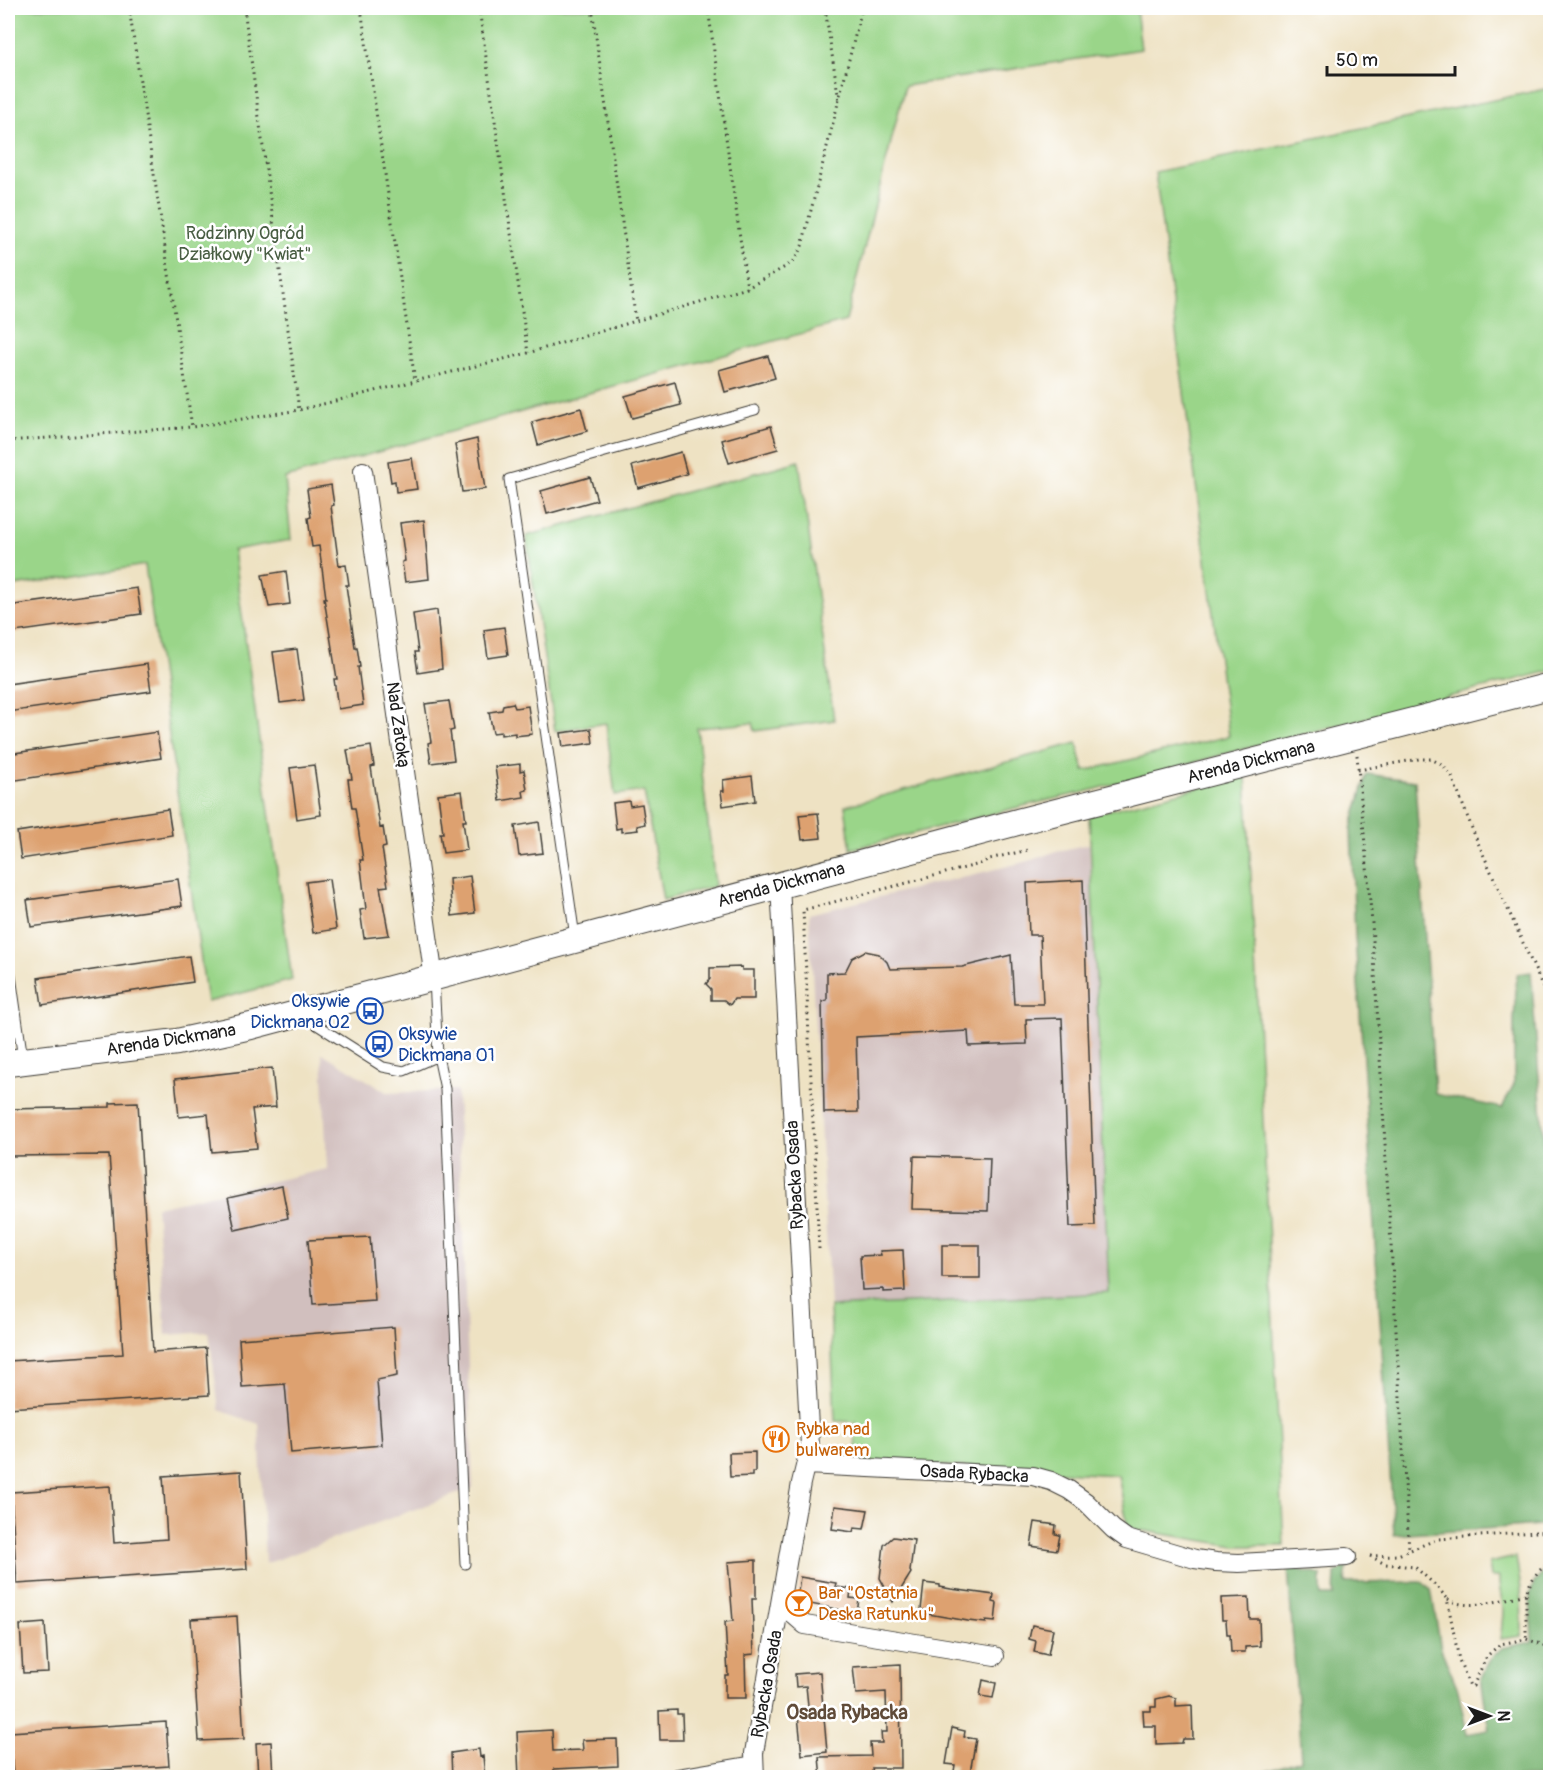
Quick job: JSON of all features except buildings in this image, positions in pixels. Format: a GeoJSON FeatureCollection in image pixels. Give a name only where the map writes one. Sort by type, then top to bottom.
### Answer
{"type":"FeatureCollection","features":[{"type":"Feature","properties":{"kind":"street","name":"Nad Zatoką"},"geometry":{"type":"LineString","coordinates":[[363,471],[434,978]]}},
{"type":"Feature","properties":{"kind":"street","name":"Arenda Dickmana"},"geometry":{"type":"LineString","coordinates":[[15,1062],[177,1042],[251,1026],[1025,820],[1551,686]]}},
{"type":"Feature","properties":{"kind":"street","name":"Rybacka Osada"},"geometry":{"type":"LineString","coordinates":[[677,1778],[754,1771],[801,1483],[810,1446],[780,885]]}},
{"type":"Feature","properties":{"kind":"street","name":"Osada Rybacka"},"geometry":{"type":"LineString","coordinates":[[806,1465],[1033,1476],[1051,1481],[1069,1490],[1086,1502],[1113,1529],[1128,1539],[1196,1559],[1239,1563],[1347,1557]]}},
{"type":"Feature","properties":{"kind":"street","name":"Rybacka Osada"},"geometry":{"type":"LineString","coordinates":[[781,1604],[805,1626],[995,1656]]}},
{"type":"Feature","properties":{"kind":"lane"},"geometry":{"type":"LineString","coordinates":[[576,939],[509,479],[755,410]]}},
{"type":"Feature","properties":{"kind":"lane"},"geometry":{"type":"LineString","coordinates":[[8,955],[15,1062]]}},
{"type":"Feature","properties":{"kind":"lane"},"geometry":{"type":"LineString","coordinates":[[434,978],[438,1056],[445,1089],[465,1564]]}},
{"type":"Feature","properties":{"kind":"lane"},"geometry":{"type":"LineString","coordinates":[[307,1010],[317,1025],[382,1067],[404,1071],[438,1056]]}},
{"type":"Feature","properties":{"kind":"path"},"geometry":{"type":"LineString","coordinates":[[129,8],[192,427]]}},
{"type":"Feature","properties":{"kind":"path"},"geometry":{"type":"LineString","coordinates":[[244,8],[299,410]]}},
{"type":"Feature","properties":{"kind":"path"},"geometry":{"type":"LineString","coordinates":[[361,8],[415,381]]}},
{"type":"Feature","properties":{"kind":"path"},"geometry":{"type":"LineString","coordinates":[[479,8],[528,353]]}},
{"type":"Feature","properties":{"kind":"path"},"geometry":{"type":"LineString","coordinates":[[592,8],[636,322]]}},
{"type":"Feature","properties":{"kind":"path"},"geometry":{"type":"LineString","coordinates":[[708,8],[747,288]]}},
{"type":"Feature","properties":{"kind":"path"},"geometry":{"type":"LineString","coordinates":[[825,8],[839,103]]}},
{"type":"Feature","properties":{"kind":"path"},"geometry":{"type":"LineString","coordinates":[[8,441],[192,427],[299,410],[528,353],[747,288],[787,266],[795,259],[802,246],[862,8]]}},
{"type":"Feature","properties":{"kind":"path"},"geometry":{"type":"LineString","coordinates":[[1355,736],[1372,923],[1409,1550]]}},
{"type":"Feature","properties":{"kind":"path"},"geometry":{"type":"LineString","coordinates":[[1358,770],[1419,759],[1431,759],[1443,765],[1452,777],[1475,836],[1551,1003]]}},
{"type":"Feature","properties":{"kind":"path"},"geometry":{"type":"LineString","coordinates":[[819,1258],[803,910],[1028,850]]}},
{"type":"Feature","properties":{"kind":"path"},"geometry":{"type":"LineString","coordinates":[[1526,1594],[1480,1604],[1455,1604],[1415,1567],[1385,1564],[1370,1556],[1398,1555],[1438,1539],[1551,1531]]}},
{"type":"Feature","properties":{"kind":"path"},"geometry":{"type":"LineString","coordinates":[[1526,1639],[1526,1594],[1530,1583],[1544,1566],[1551,1563]]}},
{"type":"Feature","properties":{"kind":"path"},"geometry":{"type":"LineString","coordinates":[[1446,1598],[1459,1660],[1470,1686],[1473,1686],[1487,1656],[1500,1644],[1526,1639],[1551,1647]]}},
{"type":"Feature","properties":{"kind":"shaded area"},"geometry":{"type":"Polygon","coordinates":[[[1089,844],[1109,1293],[830,1307],[809,914],[1029,861],[1054,852],[1089,844]]]}},
{"type":"Feature","properties":{"kind":"shaded area"},"geometry":{"type":"Polygon","coordinates":[[[322,1053],[388,1093],[457,1090],[473,1488],[265,1564],[259,1424],[219,1410],[209,1332],[166,1335],[156,1207],[327,1169],[322,1053]]]}},
{"type":"Feature","properties":{"kind":"green space","name":"Rodzinny Ogród Działkowy \"Kwiat\""},"geometry":{"type":"Polygon","coordinates":[[[8,8],[1136,8],[1141,49],[905,86],[846,321],[285,478],[291,540],[233,550],[292,980],[207,1002],[145,565],[8,587],[8,8]]]}},
{"type":"Feature","properties":{"kind":"green space"},"geometry":{"type":"Polygon","coordinates":[[[1550,88],[1550,671],[1089,791],[851,849],[845,806],[1077,743],[1084,771],[1229,736],[1155,172],[1550,88]]]}},
{"type":"Feature","properties":{"kind":"green space"},"geometry":{"type":"Polygon","coordinates":[[[799,461],[834,720],[755,731],[753,723],[697,728],[715,886],[663,900],[644,791],[615,795],[606,723],[555,731],[526,536],[799,461]]]}},
{"type":"Feature","properties":{"kind":"green space"},"geometry":{"type":"Polygon","coordinates":[[[1367,774],[1415,781],[1435,1094],[1502,1108],[1514,1084],[1517,974],[1531,972],[1550,1222],[1550,1521],[1541,1525],[1394,1535],[1355,936],[1351,829],[1367,774]]]}},
{"type":"Feature","properties":{"kind":"green space"},"geometry":{"type":"Polygon","coordinates":[[[1246,776],[1284,1546],[1235,1546],[1128,1528],[1118,1475],[856,1461],[855,1422],[835,1421],[830,1307],[1109,1293],[1089,815],[1246,776]]]}},
{"type":"Feature","properties":{"kind":"green space"},"geometry":{"type":"Polygon","coordinates":[[[1516,1557],[1521,1589],[1522,1636],[1501,1639],[1503,1610],[1499,1577],[1491,1577],[1489,1563],[1516,1557]]]}},
{"type":"Feature","properties":{"kind":"green space"},"geometry":{"type":"Polygon","coordinates":[[[1347,1566],[1345,1583],[1422,1582],[1431,1589],[1441,1649],[1458,1689],[1467,1734],[1489,1730],[1481,1678],[1490,1659],[1502,1648],[1532,1642],[1530,1594],[1534,1583],[1550,1566],[1550,1777],[1246,1778],[1301,1760],[1288,1567],[1321,1575],[1321,1596],[1334,1596],[1335,1574],[1347,1566]]]}},
{"type":"Feature","properties":{"kind":"place","name":"Oksywie Dickmana 02"},"geometry":{"type":"Point","coordinates":[370,1011]}},
{"type":"Feature","properties":{"kind":"place","name":"Oksywie Dickmana 01"},"geometry":{"type":"Point","coordinates":[379,1044]}},
{"type":"Feature","properties":{"kind":"place","name":"Rybka nad bulwarem"},"geometry":{"type":"Point","coordinates":[776,1439]}},
{"type":"Feature","properties":{"kind":"place","name":"Bar \"Ostatnia Deska Ratunku\""},"geometry":{"type":"Point","coordinates":[799,1603]}},
{"type":"Feature","properties":{"kind":"district","name":"Osada Rybacka"},"geometry":{"type":"Point","coordinates":[847,1712]}}]}
